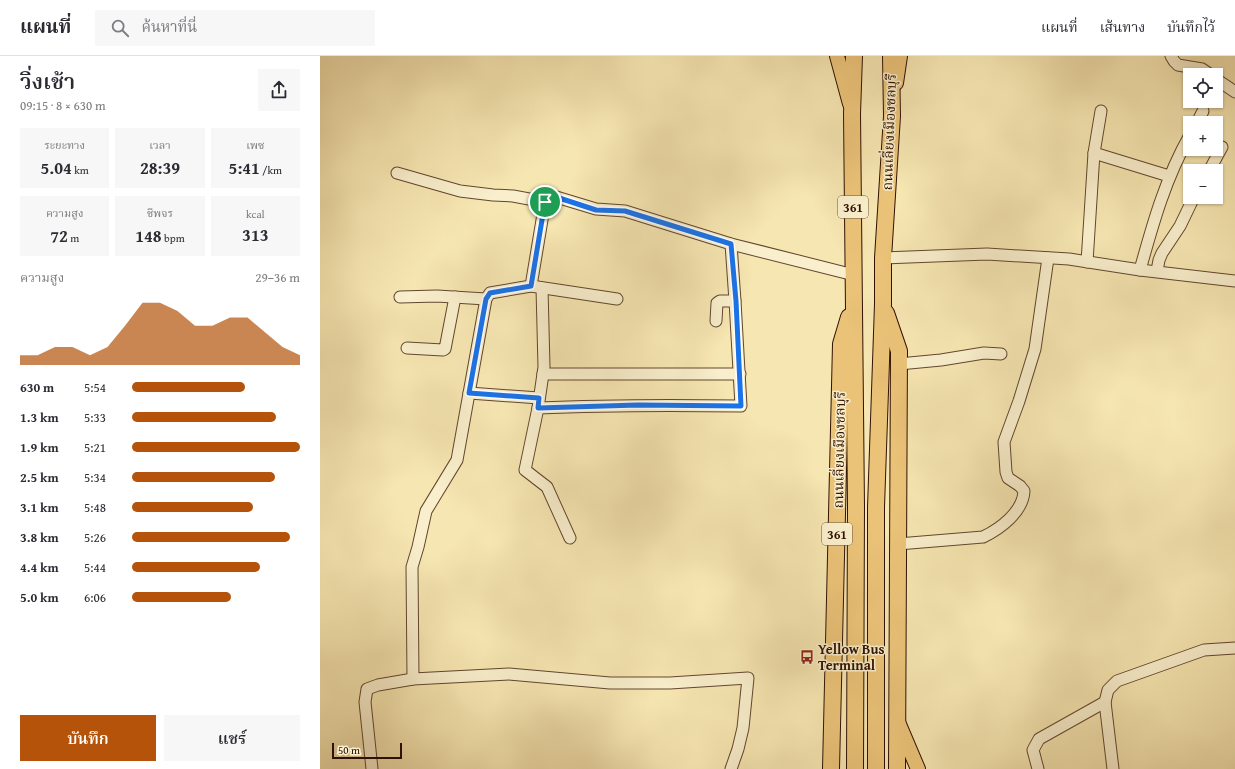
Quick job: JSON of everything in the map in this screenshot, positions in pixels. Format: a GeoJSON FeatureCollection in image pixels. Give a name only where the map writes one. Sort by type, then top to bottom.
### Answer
{"type":"FeatureCollection","features":[{"type":"Feature","properties":{"kind":"highway","name":"ถนนเลี่ยงเมืองชลบุรี"},"geometry":{"type":"LineString","coordinates":[[854,56],[852,114],[856,506],[855,769]]}},
{"type":"Feature","properties":{"kind":"highway","name":"ถนนเลี่ยงเมืองชลบุรี"},"geometry":{"type":"LineString","coordinates":[[876,769],[876,507],[883,304],[883,258],[892,116],[891,56]]}},
{"type":"Feature","properties":{"kind":"highway","name":"ถนนเลี่ยงเมืองชลบุรี"},"geometry":{"type":"LineString","coordinates":[[831,769],[841,344],[854,300]]}},
{"type":"Feature","properties":{"kind":"highway","name":"ถนนเลี่ยงเมืองชลบุรี"},"geometry":{"type":"LineString","coordinates":[[883,304],[899,351],[897,769]]}},
{"type":"Feature","properties":{"kind":"main road","name":"361"},"geometry":{"type":"LineString","coordinates":[[837,56],[852,114]]}},
{"type":"Feature","properties":{"kind":"main road","name":"361"},"geometry":{"type":"LineString","coordinates":[[892,116],[900,56]]}},
{"type":"Feature","properties":{"kind":"main road"},"geometry":{"type":"LineString","coordinates":[[898,722],[918,769]]}},
{"type":"Feature","properties":{"kind":"main road"},"geometry":{"type":"LineString","coordinates":[[823,769],[832,726]]}},
{"type":"Feature","properties":{"kind":"street"},"geometry":{"type":"LineString","coordinates":[[1171,56],[1178,65],[1196,68]]}},
{"type":"Feature","properties":{"kind":"street"},"geometry":{"type":"LineString","coordinates":[[1223,84],[1235,92]]}},
{"type":"Feature","properties":{"kind":"street"},"geometry":{"type":"LineString","coordinates":[[1087,262],[1094,153],[1101,111]]}},
{"type":"Feature","properties":{"kind":"street"},"geometry":{"type":"LineString","coordinates":[[1200,116],[1203,111]]}},
{"type":"Feature","properties":{"kind":"street"},"geometry":{"type":"LineString","coordinates":[[1140,270],[1155,215],[1169,176],[1183,147]]}},
{"type":"Feature","properties":{"kind":"street"},"geometry":{"type":"LineString","coordinates":[[1094,153],[1169,176]]}},
{"type":"Feature","properties":{"kind":"street"},"geometry":{"type":"LineString","coordinates":[[397,173],[460,191],[513,196],[545,202],[553,196],[596,210],[625,211],[731,244],[854,275]]}},
{"type":"Feature","properties":{"kind":"street"},"geometry":{"type":"LineString","coordinates":[[545,202],[537,287],[544,367],[539,403],[525,470],[547,487],[570,538]]}},
{"type":"Feature","properties":{"kind":"street"},"geometry":{"type":"LineString","coordinates":[[1157,271],[1162,253],[1180,226],[1191,204]]}},
{"type":"Feature","properties":{"kind":"street"},"geometry":{"type":"LineString","coordinates":[[469,393],[539,403],[741,406],[736,301],[731,244]]}},
{"type":"Feature","properties":{"kind":"street"},"geometry":{"type":"LineString","coordinates":[[883,258],[987,254],[1068,259],[1140,270],[1235,281]]}},
{"type":"Feature","properties":{"kind":"street"},"geometry":{"type":"LineString","coordinates":[[898,544],[983,537],[994,532],[1010,518],[1021,505],[1024,498],[1024,491],[1020,486],[1008,478],[1006,472],[1004,442],[1019,401],[1035,349],[1048,258]]}},
{"type":"Feature","properties":{"kind":"street"},"geometry":{"type":"LineString","coordinates":[[413,679],[412,567],[426,511],[456,460],[486,299],[490,293],[537,287],[617,299]]}},
{"type":"Feature","properties":{"kind":"street"},"geometry":{"type":"LineString","coordinates":[[400,297],[455,297],[486,299]]}},
{"type":"Feature","properties":{"kind":"street"},"geometry":{"type":"LineString","coordinates":[[407,348],[445,349],[455,297]]}},
{"type":"Feature","properties":{"kind":"street"},"geometry":{"type":"LineString","coordinates":[[716,321],[717,303],[720,301],[736,301]]}},
{"type":"Feature","properties":{"kind":"street"},"geometry":{"type":"LineString","coordinates":[[899,364],[941,360],[984,353],[1001,354]]}},
{"type":"Feature","properties":{"kind":"street"},"geometry":{"type":"LineString","coordinates":[[543,374],[740,374]]}},
{"type":"Feature","properties":{"kind":"street"},"geometry":{"type":"LineString","coordinates":[[1113,769],[1105,702],[1108,690],[1117,681],[1204,650],[1235,648]]}},
{"type":"Feature","properties":{"kind":"street"},"geometry":{"type":"LineString","coordinates":[[372,769],[365,702],[367,689],[378,685],[413,679],[509,674],[610,683],[670,683],[748,678],[743,728],[731,769]]}},
{"type":"Feature","properties":{"kind":"street"},"geometry":{"type":"LineString","coordinates":[[1038,769],[1033,750],[1039,739],[1105,702]]}},
{"type":"Feature","properties":{"kind":"place","name":"Yellow Bus Terminal"},"geometry":{"type":"Point","coordinates":[807,657]}},
{"type":"Feature","properties":{"kind":"route"},"geometry":{"type":"LineString","coordinates":[[553,196],[596,210],[625,211],[731,244],[736,301],[741,406],[612,405],[538,408],[539,398],[469,393],[486,299],[490,293],[531,286],[545,202],[553,196]]}}]}
